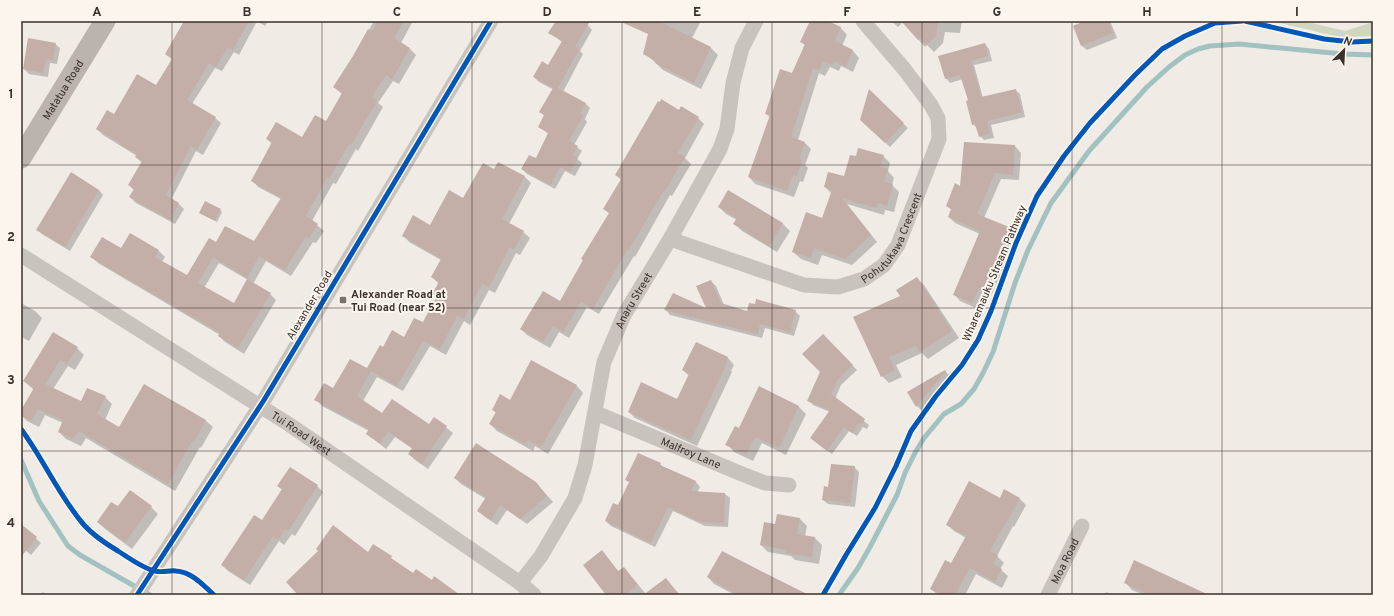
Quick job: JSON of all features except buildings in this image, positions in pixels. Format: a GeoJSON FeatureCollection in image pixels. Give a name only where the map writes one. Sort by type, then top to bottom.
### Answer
{"type":"FeatureCollection","features":[{"type":"Feature","properties":{"kind":"main road","name":"Matatua Road"},"geometry":{"type":"LineString","coordinates":[[21,158],[105,21]]}},
{"type":"Feature","properties":{"kind":"street","name":"Alexander Road"},"geometry":{"type":"LineString","coordinates":[[137,595],[260,406],[492,21]]}},
{"type":"Feature","properties":{"kind":"street","name":"Anaru Street"},"geometry":{"type":"LineString","coordinates":[[520,583],[541,556],[575,498],[586,464],[604,362],[624,315],[670,239],[720,149],[726,129],[733,83],[741,54],[756,21]]}},
{"type":"Feature","properties":{"kind":"street","name":"Pohutukawa Crescent"},"geometry":{"type":"LineString","coordinates":[[670,239],[804,285],[838,287],[864,279],[884,265],[898,245],[940,139],[938,118],[931,105],[905,70],[863,21]]}},
{"type":"Feature","properties":{"kind":"street","name":"Tui Road West"},"geometry":{"type":"LineString","coordinates":[[21,255],[290,424],[520,583],[534,595]]}},
{"type":"Feature","properties":{"kind":"street","name":"Malfroy Lane"},"geometry":{"type":"LineString","coordinates":[[596,413],[765,483],[789,485]]}},
{"type":"Feature","properties":{"kind":"street","name":"Moa Road"},"geometry":{"type":"LineString","coordinates":[[1048,595],[1082,526]]}},
{"type":"Feature","properties":{"kind":"green space"},"geometry":{"type":"Polygon","coordinates":[[[1272,21],[1303,21],[1345,31],[1373,22],[1373,36],[1335,36],[1272,21]]]}},
{"type":"Feature","properties":{"kind":"waterway"},"geometry":{"type":"LineString","coordinates":[[839,595],[858,568],[870,547],[897,495],[905,473],[924,438],[944,414],[961,404],[974,389],[983,373],[993,352],[1015,283],[1028,250],[1051,203],[1089,151],[1147,87],[1185,55],[1198,49],[1210,46],[1239,44],[1343,54],[1373,55]]}},
{"type":"Feature","properties":{"kind":"waterway"},"geometry":{"type":"LineString","coordinates":[[21,460],[39,501],[68,546],[80,555],[150,595]]}},
{"type":"Feature","properties":{"kind":"cycle path"},"geometry":{"type":"LineString","coordinates":[[137,595],[264,400],[491,21]]}},
{"type":"Feature","properties":{"kind":"cycle path","name":"Wharemauku Stream Pathway"},"geometry":{"type":"LineString","coordinates":[[823,595],[875,508],[896,466],[911,431],[936,396],[962,365],[978,340],[991,311],[1016,243],[1037,196],[1064,156],[1090,123],[1135,75],[1162,49],[1185,36],[1215,23],[1242,21]]}},
{"type":"Feature","properties":{"kind":"cycle path"},"geometry":{"type":"LineString","coordinates":[[1245,21],[1324,39],[1352,42],[1373,41]]}},
{"type":"Feature","properties":{"kind":"cycle path"},"geometry":{"type":"LineString","coordinates":[[21,429],[75,514],[91,532],[141,566],[158,572],[182,572],[192,576],[214,595]]}},
{"type":"Feature","properties":{"kind":"place","name":"Alexander Road at Tui Road (near 52)"},"geometry":{"type":"Point","coordinates":[343,300]}}]}
